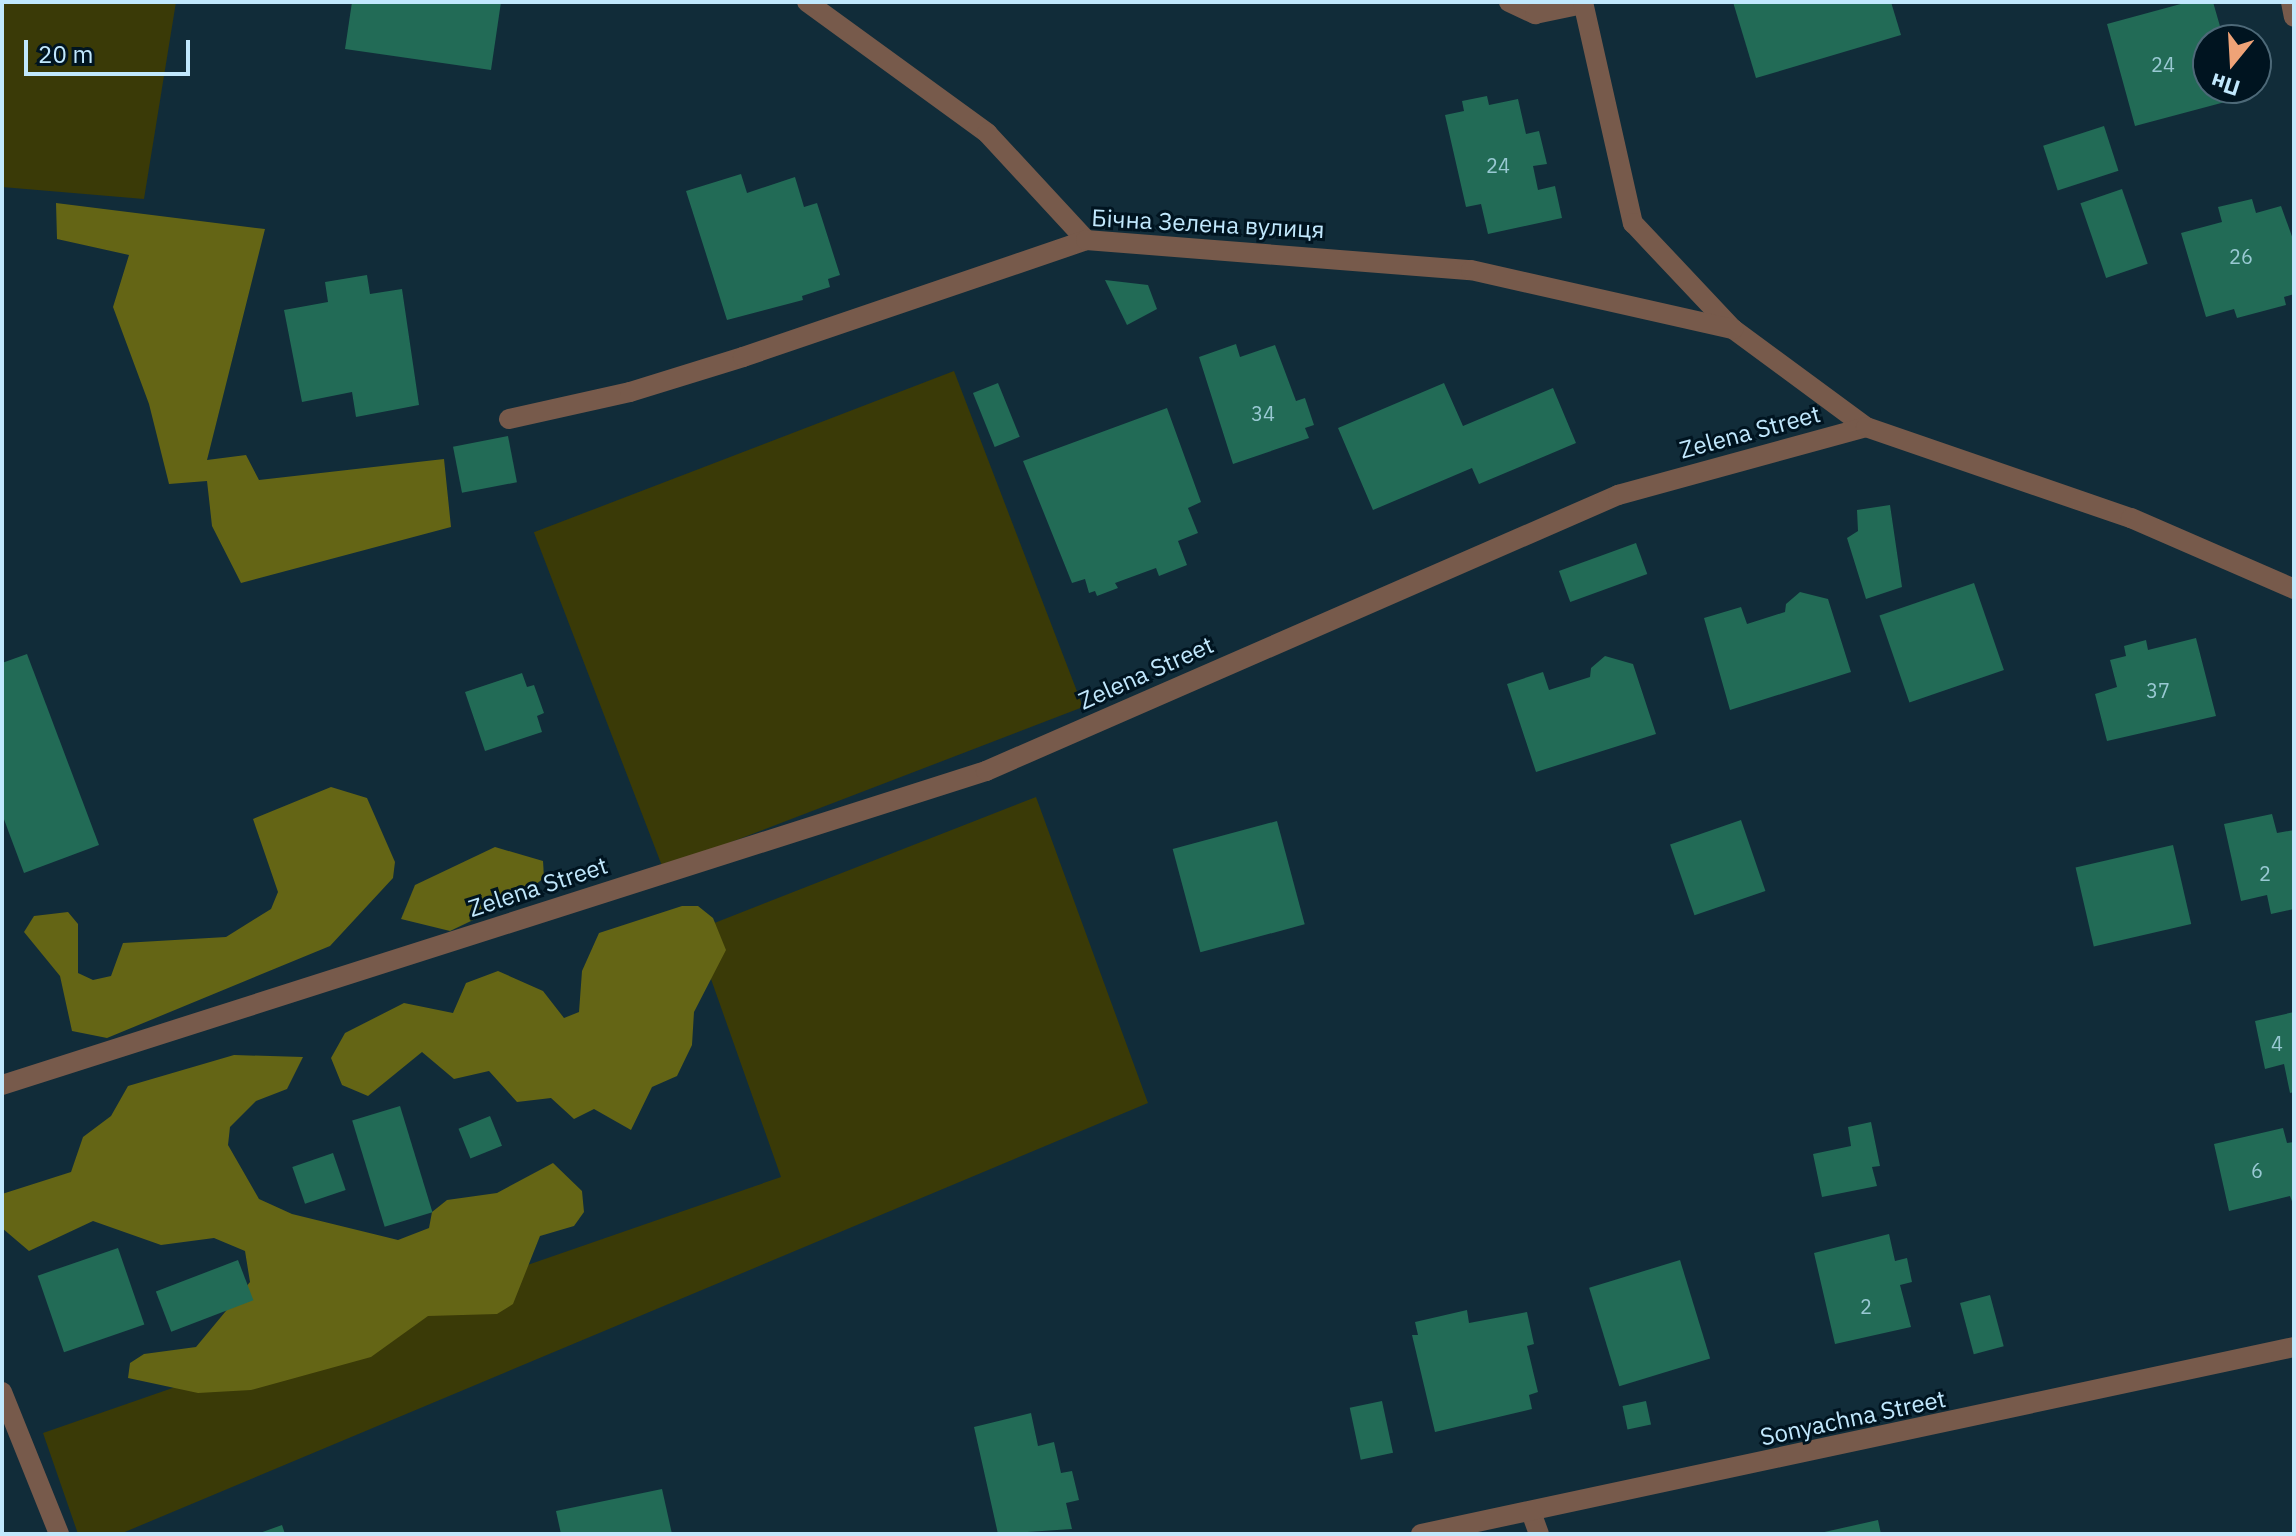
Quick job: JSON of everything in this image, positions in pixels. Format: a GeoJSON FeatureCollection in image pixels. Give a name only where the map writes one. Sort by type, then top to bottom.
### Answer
{"type":"FeatureCollection","features":[{"type":"Feature","properties":{"kind":"street"},"geometry":{"type":"LineString","coordinates":[[807,2],[987,133],[1086,240]]}},
{"type":"Feature","properties":{"kind":"street"},"geometry":{"type":"LineString","coordinates":[[1509,2],[1535,14],[1583,3],[1633,223],[1733,329],[1866,427],[2131,518],[2294,589]]}},
{"type":"Feature","properties":{"kind":"street"},"geometry":{"type":"LineString","coordinates":[[2291,2],[2294,17]]}},
{"type":"Feature","properties":{"kind":"street","name":"Бічна Зелена вулиця"},"geometry":{"type":"LineString","coordinates":[[509,419],[630,392],[729,362],[1086,240],[1471,270],[1733,329]]}},
{"type":"Feature","properties":{"kind":"street","name":"Zelena Street"},"geometry":{"type":"LineString","coordinates":[[2,1085],[986,771],[1618,495],[1866,427]]}},
{"type":"Feature","properties":{"kind":"street","name":"Sonyachna Street"},"geometry":{"type":"LineString","coordinates":[[1421,1534],[2294,1347]]}},
{"type":"Feature","properties":{"kind":"street"},"geometry":{"type":"LineString","coordinates":[[2,1392],[59,1534]]}},
{"type":"Feature","properties":{"kind":"street"},"geometry":{"type":"LineString","coordinates":[[1531,1512],[1539,1534]]}},
{"type":"Feature","properties":{"kind":"shaded area"},"geometry":{"type":"Polygon","coordinates":[[[2,2],[176,2],[144,199],[2,187],[2,2]]]}},
{"type":"Feature","properties":{"kind":"shaded area"},"geometry":{"type":"Polygon","coordinates":[[[56,203],[265,229],[207,460],[246,455],[259,480],[444,459],[451,527],[241,583],[212,526],[207,481],[169,484],[149,404],[113,307],[129,255],[57,239],[56,203]]]}},
{"type":"Feature","properties":{"kind":"shaded area"},"geometry":{"type":"Polygon","coordinates":[[[954,371],[1083,707],[663,868],[534,532],[954,371]]]}},
{"type":"Feature","properties":{"kind":"shaded area"},"geometry":{"type":"Polygon","coordinates":[[[331,787],[367,798],[395,862],[393,878],[330,946],[107,1038],[72,1031],[60,976],[24,932],[34,916],[68,912],[78,924],[78,973],[93,980],[111,976],[123,943],[226,937],[271,909],[278,892],[253,819],[331,787]]]}},
{"type":"Feature","properties":{"kind":"shaded area"},"geometry":{"type":"Polygon","coordinates":[[[1036,797],[1148,1103],[120,1534],[78,1534],[43,1433],[781,1177],[694,931],[1036,797]]]}},
{"type":"Feature","properties":{"kind":"shaded area"},"geometry":{"type":"Polygon","coordinates":[[[495,847],[543,861],[544,878],[515,900],[450,931],[401,919],[415,885],[495,847]]]}},
{"type":"Feature","properties":{"kind":"shaded area"},"geometry":{"type":"Polygon","coordinates":[[[682,906],[698,906],[713,918],[726,950],[694,1012],[692,1045],[677,1076],[652,1087],[631,1130],[594,1109],[574,1119],[551,1098],[517,1102],[489,1071],[454,1079],[422,1052],[368,1096],[342,1085],[331,1058],[345,1033],[404,1003],[453,1013],[466,983],[498,971],[543,991],[564,1018],[579,1012],[582,971],[599,933],[682,906]]]}},
{"type":"Feature","properties":{"kind":"shaded area"},"geometry":{"type":"Polygon","coordinates":[[[234,1055],[303,1057],[287,1089],[256,1101],[230,1127],[228,1145],[259,1199],[292,1214],[398,1240],[429,1228],[432,1212],[447,1200],[497,1193],[553,1163],[582,1191],[584,1212],[574,1226],[540,1236],[513,1304],[497,1314],[428,1316],[371,1357],[251,1390],[198,1393],[128,1378],[130,1363],[144,1354],[196,1347],[250,1282],[245,1251],[214,1238],[161,1245],[93,1221],[29,1251],[2,1228],[2,1194],[71,1172],[83,1137],[111,1116],[128,1086],[234,1055]]]}},
{"type":"Feature","properties":{"kind":"building"},"geometry":{"type":"Polygon","coordinates":[[[352,2],[501,2],[491,70],[345,49],[352,2]]]}},
{"type":"Feature","properties":{"kind":"building"},"geometry":{"type":"Polygon","coordinates":[[[1733,2],[1891,2],[1901,35],[1756,78],[1733,2]]]}},
{"type":"Feature","properties":{"kind":"building"},"geometry":{"type":"Polygon","coordinates":[[[2188,2],[2213,2],[2219,24],[2192,24],[2192,104],[2218,104],[2135,126],[2107,24],[2188,2]]]}},
{"type":"Feature","properties":{"kind":"building"},"geometry":{"type":"Polygon","coordinates":[[[1487,96],[1489,105],[1518,99],[1526,134],[1539,131],[1547,164],[1533,166],[1538,190],[1555,186],[1562,218],[1488,234],[1481,204],[1466,207],[1445,115],[1464,111],[1462,101],[1487,96]]]}},
{"type":"Feature","properties":{"kind":"building"},"geometry":{"type":"Polygon","coordinates":[[[2104,126],[2119,171],[2058,190],[2043,146],[2104,126]]]}},
{"type":"Feature","properties":{"kind":"building"},"geometry":{"type":"Polygon","coordinates":[[[741,174],[747,193],[795,177],[804,207],[817,203],[840,275],[828,279],[830,287],[802,296],[803,300],[727,320],[686,191],[741,174]]]}},
{"type":"Feature","properties":{"kind":"building"},"geometry":{"type":"Polygon","coordinates":[[[2122,189],[2148,264],[2106,278],[2080,203],[2122,189]]]}},
{"type":"Feature","properties":{"kind":"building"},"geometry":{"type":"Polygon","coordinates":[[[2252,199],[2256,213],[2281,206],[2294,242],[2294,294],[2284,297],[2286,305],[2237,318],[2234,309],[2206,317],[2181,233],[2222,222],[2218,207],[2252,199]]]}},
{"type":"Feature","properties":{"kind":"building"},"geometry":{"type":"Polygon","coordinates":[[[367,275],[370,294],[402,289],[419,405],[356,417],[352,392],[302,402],[284,310],[328,302],[325,282],[367,275]]]}},
{"type":"Feature","properties":{"kind":"building"},"geometry":{"type":"Polygon","coordinates":[[[1105,280],[1148,285],[1157,309],[1127,325],[1105,280]]]}},
{"type":"Feature","properties":{"kind":"building"},"geometry":{"type":"Polygon","coordinates":[[[1236,344],[1240,357],[1275,345],[1296,401],[1305,398],[1314,425],[1305,428],[1309,438],[1233,464],[1199,357],[1236,344]]]}},
{"type":"Feature","properties":{"kind":"building"},"geometry":{"type":"Polygon","coordinates":[[[998,383],[1020,437],[995,447],[973,393],[998,383]]]}},
{"type":"Feature","properties":{"kind":"building"},"geometry":{"type":"Polygon","coordinates":[[[1444,383],[1463,426],[1553,388],[1576,443],[1479,484],[1472,468],[1373,510],[1338,428],[1444,383]]]}},
{"type":"Feature","properties":{"kind":"building"},"geometry":{"type":"Polygon","coordinates":[[[1167,408],[1201,502],[1188,508],[1198,533],[1178,541],[1187,565],[1159,576],[1156,568],[1115,583],[1118,588],[1097,596],[1095,591],[1089,593],[1085,579],[1072,583],[1023,461],[1167,408]]]}},
{"type":"Feature","properties":{"kind":"building"},"geometry":{"type":"Polygon","coordinates":[[[508,436],[517,482],[462,493],[453,447],[508,436]]]}},
{"type":"Feature","properties":{"kind":"building"},"geometry":{"type":"Polygon","coordinates":[[[1890,505],[1902,587],[1866,599],[1847,538],[1858,531],[1857,510],[1890,505]]]}},
{"type":"Feature","properties":{"kind":"building"},"geometry":{"type":"Polygon","coordinates":[[[1636,543],[1647,574],[1570,602],[1559,571],[1636,543]]]}},
{"type":"Feature","properties":{"kind":"building"},"geometry":{"type":"Polygon","coordinates":[[[1974,583],[2004,670],[1909,703],[1879,616],[1974,583]]]}},
{"type":"Feature","properties":{"kind":"building"},"geometry":{"type":"Polygon","coordinates":[[[1800,592],[1828,599],[1851,672],[1730,710],[1704,618],[1741,607],[1747,624],[1785,612],[1786,604],[1800,592]]]}},
{"type":"Feature","properties":{"kind":"building"},"geometry":{"type":"Polygon","coordinates":[[[2196,638],[2216,716],[2107,741],[2095,694],[2117,687],[2110,660],[2126,656],[2124,646],[2146,640],[2148,650],[2196,638]]]}},
{"type":"Feature","properties":{"kind":"building"},"geometry":{"type":"Polygon","coordinates":[[[27,654],[99,845],[24,873],[2,814],[2,663],[27,654]]]}},
{"type":"Feature","properties":{"kind":"building"},"geometry":{"type":"Polygon","coordinates":[[[1605,656],[1633,664],[1656,734],[1536,772],[1507,684],[1543,672],[1549,690],[1590,677],[1591,668],[1605,656]]]}},
{"type":"Feature","properties":{"kind":"building"},"geometry":{"type":"Polygon","coordinates":[[[522,673],[527,687],[534,685],[544,713],[537,716],[542,732],[485,751],[465,692],[522,673]]]}},
{"type":"Feature","properties":{"kind":"building"},"geometry":{"type":"Polygon","coordinates":[[[2272,814],[2277,833],[2294,830],[2294,909],[2271,914],[2267,895],[2241,901],[2224,824],[2272,814]]]}},
{"type":"Feature","properties":{"kind":"building"},"geometry":{"type":"Polygon","coordinates":[[[1741,820],[1765,891],[1695,915],[1670,844],[1741,820]]]}},
{"type":"Feature","properties":{"kind":"building"},"geometry":{"type":"Polygon","coordinates":[[[1277,821],[1305,924],[1200,952],[1173,849],[1277,821]]]}},
{"type":"Feature","properties":{"kind":"building"},"geometry":{"type":"Polygon","coordinates":[[[2173,845],[2191,924],[2094,946],[2076,867],[2173,845]]]}},
{"type":"Feature","properties":{"kind":"building"},"geometry":{"type":"Polygon","coordinates":[[[2294,1012],[2294,1092],[2290,1093],[2284,1064],[2265,1069],[2255,1021],[2294,1012]]]}},
{"type":"Feature","properties":{"kind":"building"},"geometry":{"type":"Polygon","coordinates":[[[400,1106],[432,1212],[385,1227],[352,1121],[400,1106]]]}},
{"type":"Feature","properties":{"kind":"building"},"geometry":{"type":"Polygon","coordinates":[[[490,1116],[502,1146],[470,1158],[458,1129],[490,1116]]]}},
{"type":"Feature","properties":{"kind":"building"},"geometry":{"type":"Polygon","coordinates":[[[1871,1122],[1880,1166],[1872,1167],[1877,1186],[1822,1197],[1813,1154],[1851,1146],[1848,1127],[1871,1122]]]}},
{"type":"Feature","properties":{"kind":"building"},"geometry":{"type":"Polygon","coordinates":[[[2283,1128],[2287,1143],[2294,1142],[2294,1207],[2290,1196],[2229,1211],[2214,1144],[2283,1128]]]}},
{"type":"Feature","properties":{"kind":"building"},"geometry":{"type":"Polygon","coordinates":[[[333,1153],[346,1190],[305,1204],[292,1167],[333,1153]]]}},
{"type":"Feature","properties":{"kind":"building"},"geometry":{"type":"Polygon","coordinates":[[[1889,1234],[1895,1261],[1907,1258],[1912,1282],[1900,1285],[1911,1327],[1835,1344],[1814,1253],[1889,1234]]]}},
{"type":"Feature","properties":{"kind":"building"},"geometry":{"type":"Polygon","coordinates":[[[118,1248],[144,1325],[64,1352],[38,1276],[118,1248]]]}},
{"type":"Feature","properties":{"kind":"building"},"geometry":{"type":"Polygon","coordinates":[[[238,1260],[253,1300],[171,1332],[156,1292],[238,1260]]]}},
{"type":"Feature","properties":{"kind":"building"},"geometry":{"type":"Polygon","coordinates":[[[1680,1260],[1710,1358],[1619,1386],[1589,1288],[1680,1260]]]}},
{"type":"Feature","properties":{"kind":"building"},"geometry":{"type":"Polygon","coordinates":[[[1990,1295],[2004,1346],[1974,1354],[1960,1303],[1990,1295]]]}},
{"type":"Feature","properties":{"kind":"building"},"geometry":{"type":"Polygon","coordinates":[[[1467,1310],[1469,1323],[1527,1312],[1534,1344],[1527,1346],[1538,1392],[1529,1395],[1532,1409],[1435,1432],[1412,1335],[1418,1335],[1415,1322],[1467,1310]]]}},
{"type":"Feature","properties":{"kind":"building"},"geometry":{"type":"Polygon","coordinates":[[[1382,1401],[1393,1453],[1361,1460],[1350,1408],[1382,1401]]]}},
{"type":"Feature","properties":{"kind":"building"},"geometry":{"type":"Polygon","coordinates":[[[1646,1401],[1651,1424],[1628,1429],[1623,1406],[1646,1401]]]}},
{"type":"Feature","properties":{"kind":"building"},"geometry":{"type":"Polygon","coordinates":[[[1031,1413],[1038,1446],[1054,1442],[1061,1473],[1072,1471],[1079,1500],[1066,1503],[1072,1529],[998,1534],[974,1427],[1031,1413]]]}},
{"type":"Feature","properties":{"kind":"building"},"geometry":{"type":"Polygon","coordinates":[[[662,1489],[672,1534],[561,1534],[556,1511],[662,1489]]]}},
{"type":"Feature","properties":{"kind":"building"},"geometry":{"type":"Polygon","coordinates":[[[1878,1520],[1881,1534],[1820,1534],[1820,1533],[1878,1520]]]}},
{"type":"Feature","properties":{"kind":"building"},"geometry":{"type":"Polygon","coordinates":[[[282,1525],[285,1534],[257,1534],[282,1525]]]}}]}
